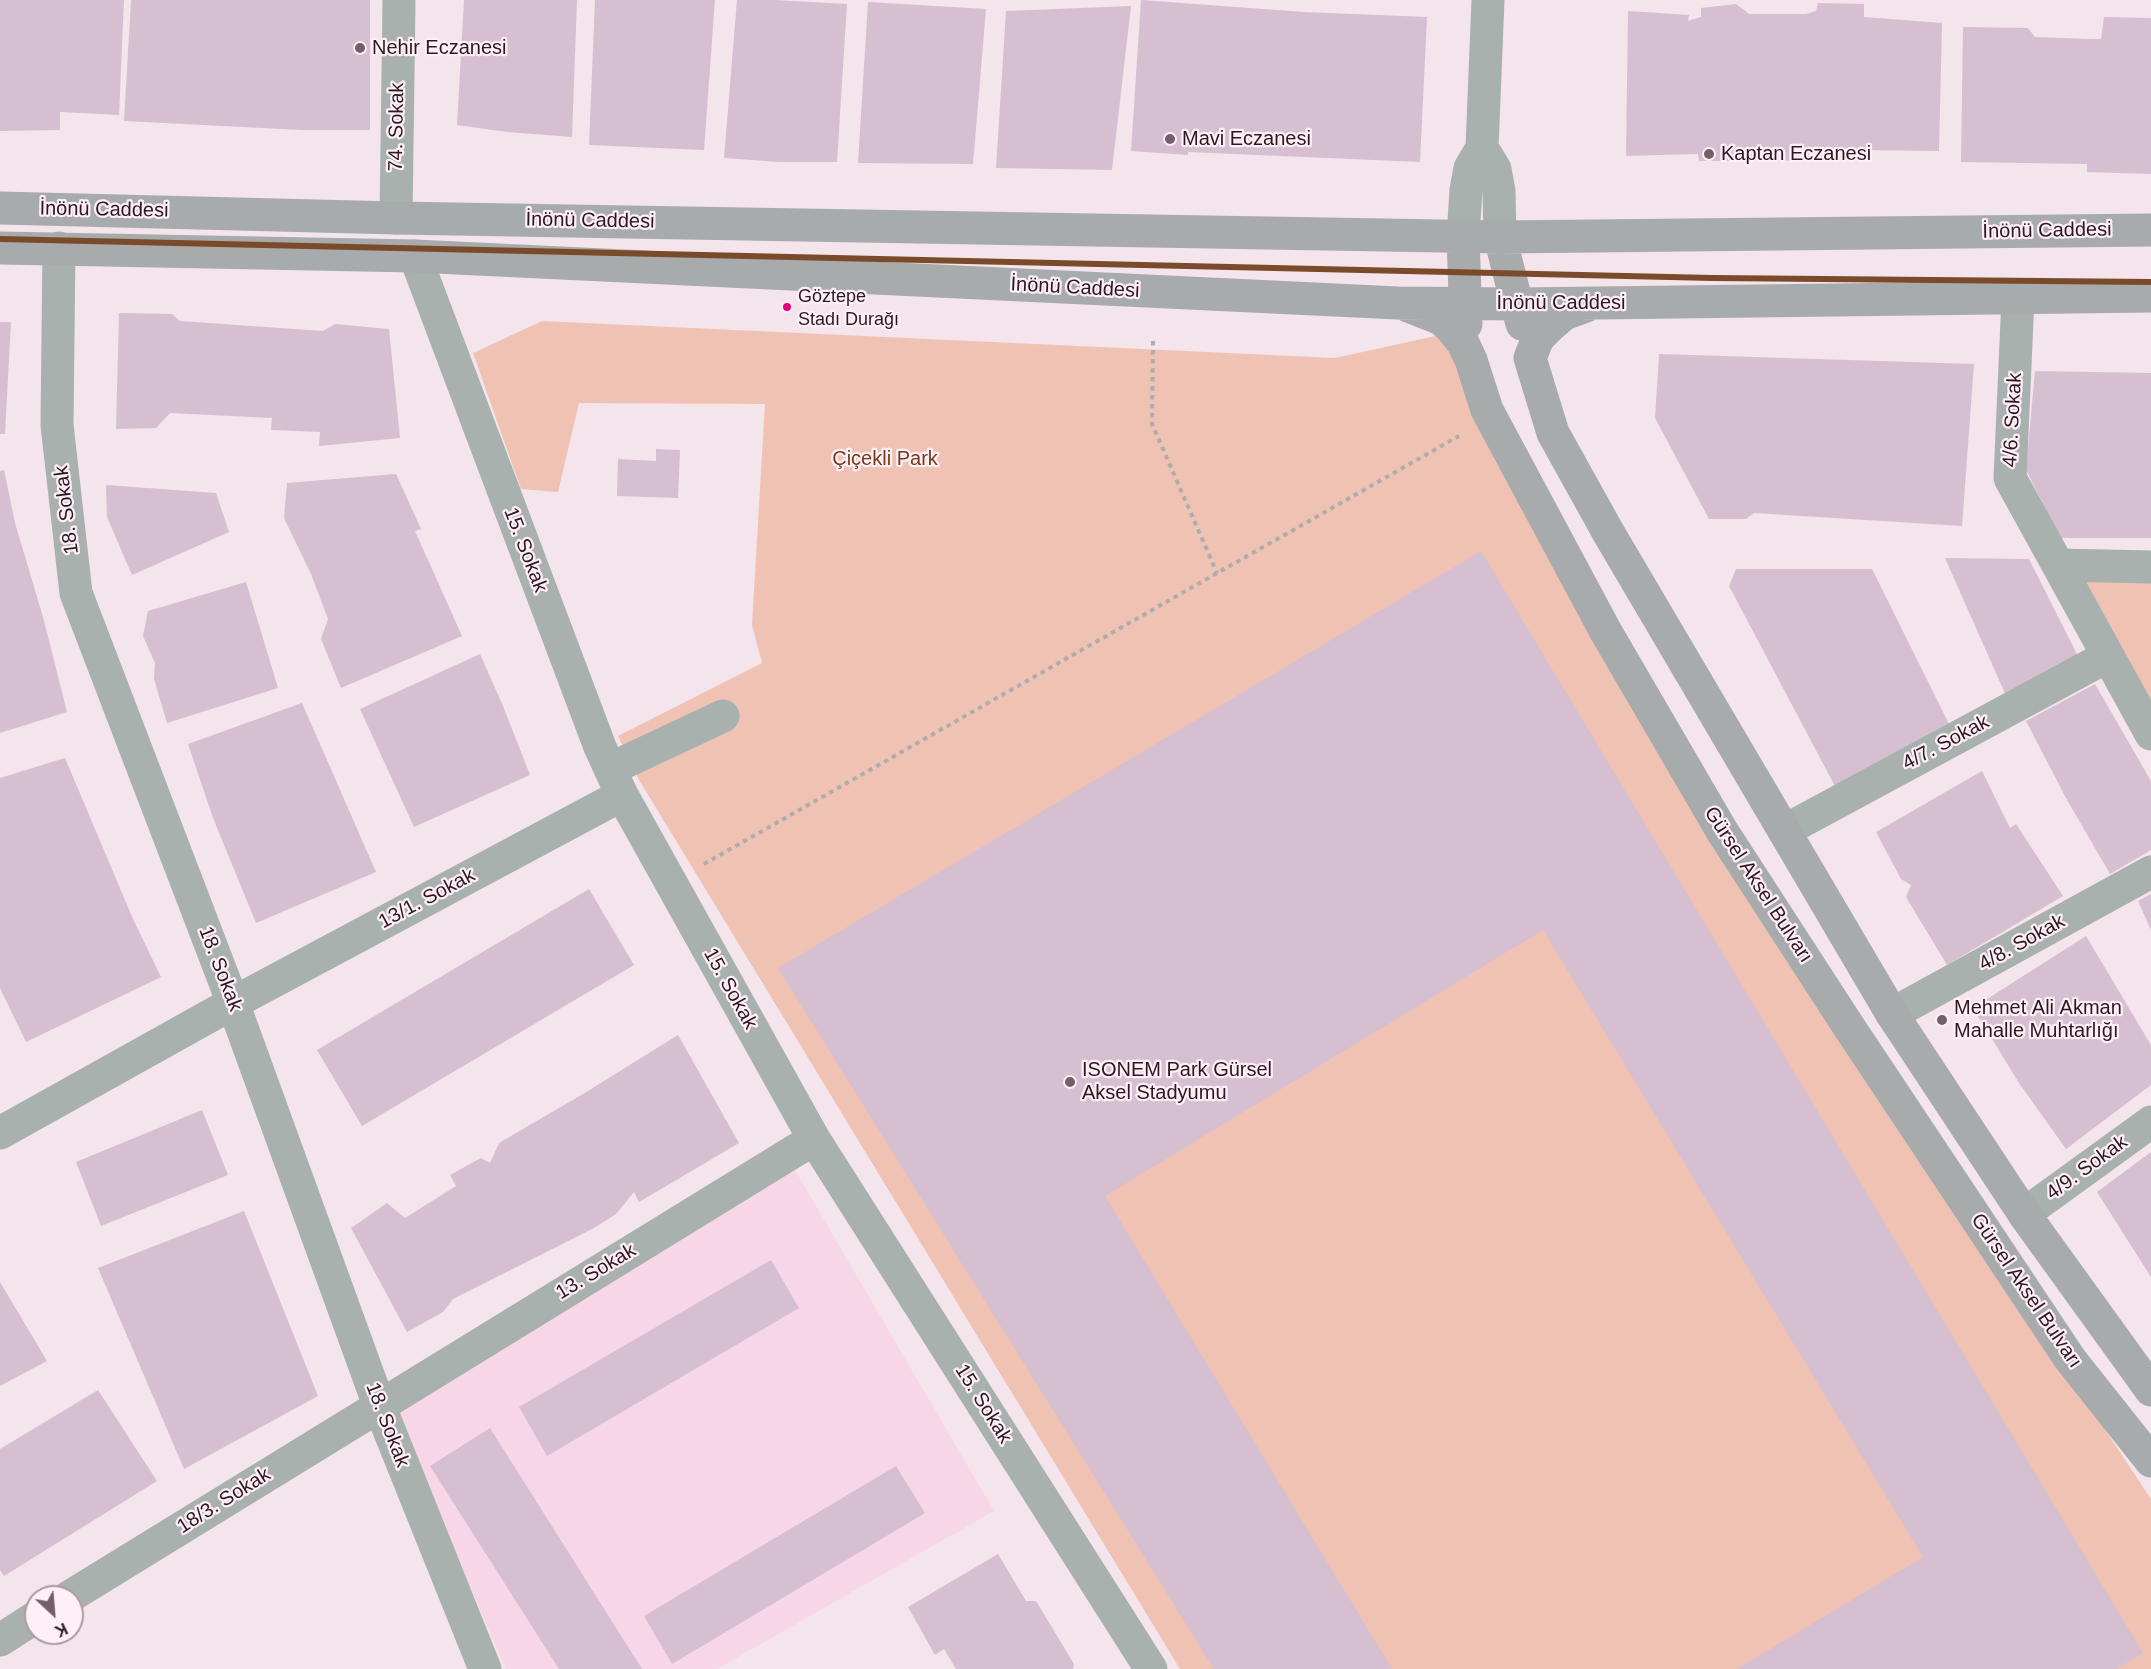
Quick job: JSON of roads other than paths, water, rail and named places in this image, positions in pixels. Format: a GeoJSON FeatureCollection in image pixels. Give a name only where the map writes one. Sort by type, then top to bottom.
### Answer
{"type":"FeatureCollection","features":[{"type":"Feature","properties":{"kind":"main road","name":"İnönü Caddesi"},"geometry":{"type":"LineString","coordinates":[[0,208],[396,218],[1500,237],[2151,230]]}},
{"type":"Feature","properties":{"kind":"main road"},"geometry":{"type":"LineString","coordinates":[[1463,236],[1468,354]]}},
{"type":"Feature","properties":{"kind":"main road"},"geometry":{"type":"LineString","coordinates":[[1463,236],[1483,277],[1501,296],[1518,304]]}},
{"type":"Feature","properties":{"kind":"main road","name":"Gürsel Aksel Bulvarı"},"geometry":{"type":"LineString","coordinates":[[1500,237],[1530,358],[1553,433],[1608,532],[1892,1014],[2024,1214],[2151,1390]]}},
{"type":"Feature","properties":{"kind":"main road","name":"İnönü Caddesi"},"geometry":{"type":"LineString","coordinates":[[0,248],[415,256],[1398,303],[1518,304],[2151,296]]}},
{"type":"Feature","properties":{"kind":"main road","name":"Gürsel Aksel Bulvarı"},"geometry":{"type":"LineString","coordinates":[[1398,303],[1441,319],[1457,335],[1468,354],[1491,418],[1606,632],[1722,831],[1849,1027],[2070,1359],[2151,1461]]}},
{"type":"Feature","properties":{"kind":"main road"},"geometry":{"type":"LineString","coordinates":[[1530,358],[1538,338],[1564,314],[1598,303]]}},
{"type":"Feature","properties":{"kind":"street","name":"74. Sokak"},"geometry":{"type":"LineString","coordinates":[[396,218],[399,0]]}},
{"type":"Feature","properties":{"kind":"street"},"geometry":{"type":"LineString","coordinates":[[1463,236],[1470,168],[1482,148],[1488,0]]}},
{"type":"Feature","properties":{"kind":"street"},"geometry":{"type":"LineString","coordinates":[[1482,148],[1495,169],[1499,191],[1500,237]]}},
{"type":"Feature","properties":{"kind":"street","name":"18. Sokak"},"geometry":{"type":"LineString","coordinates":[[59,248],[57,425],[76,593],[233,1003],[379,1405],[485,1669]]}},
{"type":"Feature","properties":{"kind":"street","name":"15. Sokak"},"geometry":{"type":"LineString","coordinates":[[415,256],[592,725],[616,782],[814,1139],[1150,1669]]}},
{"type":"Feature","properties":{"kind":"street","name":"4/6. Sokak"},"geometry":{"type":"LineString","coordinates":[[2018,298],[2010,478],[2151,734]]}},
{"type":"Feature","properties":{"kind":"street"},"geometry":{"type":"LineString","coordinates":[[2059,565],[2151,567]]}},
{"type":"Feature","properties":{"kind":"street","name":"4/7. Sokak"},"geometry":{"type":"LineString","coordinates":[[1784,831],[2108,656]]}},
{"type":"Feature","properties":{"kind":"street","name":"13/1. Sokak"},"geometry":{"type":"LineString","coordinates":[[233,1003],[616,782],[723,716]]}},
{"type":"Feature","properties":{"kind":"street","name":"4/8. Sokak"},"geometry":{"type":"LineString","coordinates":[[1892,1014],[2151,872]]}},
{"type":"Feature","properties":{"kind":"street"},"geometry":{"type":"LineString","coordinates":[[0,1132],[233,1003]]}},
{"type":"Feature","properties":{"kind":"street","name":"4/9. Sokak"},"geometry":{"type":"LineString","coordinates":[[2024,1214],[2151,1122]]}},
{"type":"Feature","properties":{"kind":"street","name":"13. Sokak"},"geometry":{"type":"LineString","coordinates":[[379,1405],[814,1139]]}},
{"type":"Feature","properties":{"kind":"street","name":"18/3. Sokak"},"geometry":{"type":"LineString","coordinates":[[84,1588],[379,1405]]}},
{"type":"Feature","properties":{"kind":"street"},"geometry":{"type":"LineString","coordinates":[[0,1640],[24,1625]]}},
{"type":"Feature","properties":{"kind":"place","name":"Nehir Eczanesi"},"geometry":{"type":"Point","coordinates":[360,48]}},
{"type":"Feature","properties":{"kind":"place","name":"Mavi Eczanesi"},"geometry":{"type":"Point","coordinates":[1170,139]}},
{"type":"Feature","properties":{"kind":"place","name":"Kaptan Eczanesi"},"geometry":{"type":"Point","coordinates":[1709,154]}},
{"type":"Feature","properties":{"kind":"place","name":"Göztepe Stadı Durağı"},"geometry":{"type":"Point","coordinates":[787,307]}},
{"type":"Feature","properties":{"kind":"place","name":"Mehmet Ali Akman Mahalle Muhtarlığı"},"geometry":{"type":"Point","coordinates":[1942,1020]}},
{"type":"Feature","properties":{"kind":"place","name":"ISONEM Park Gürsel Aksel Stadyumu"},"geometry":{"type":"Point","coordinates":[1070,1082]}},
{"type":"Feature","properties":{"kind":"park label","name":"Çiçekli Park"},"geometry":{"type":"Point","coordinates":[885,459]}}]}
